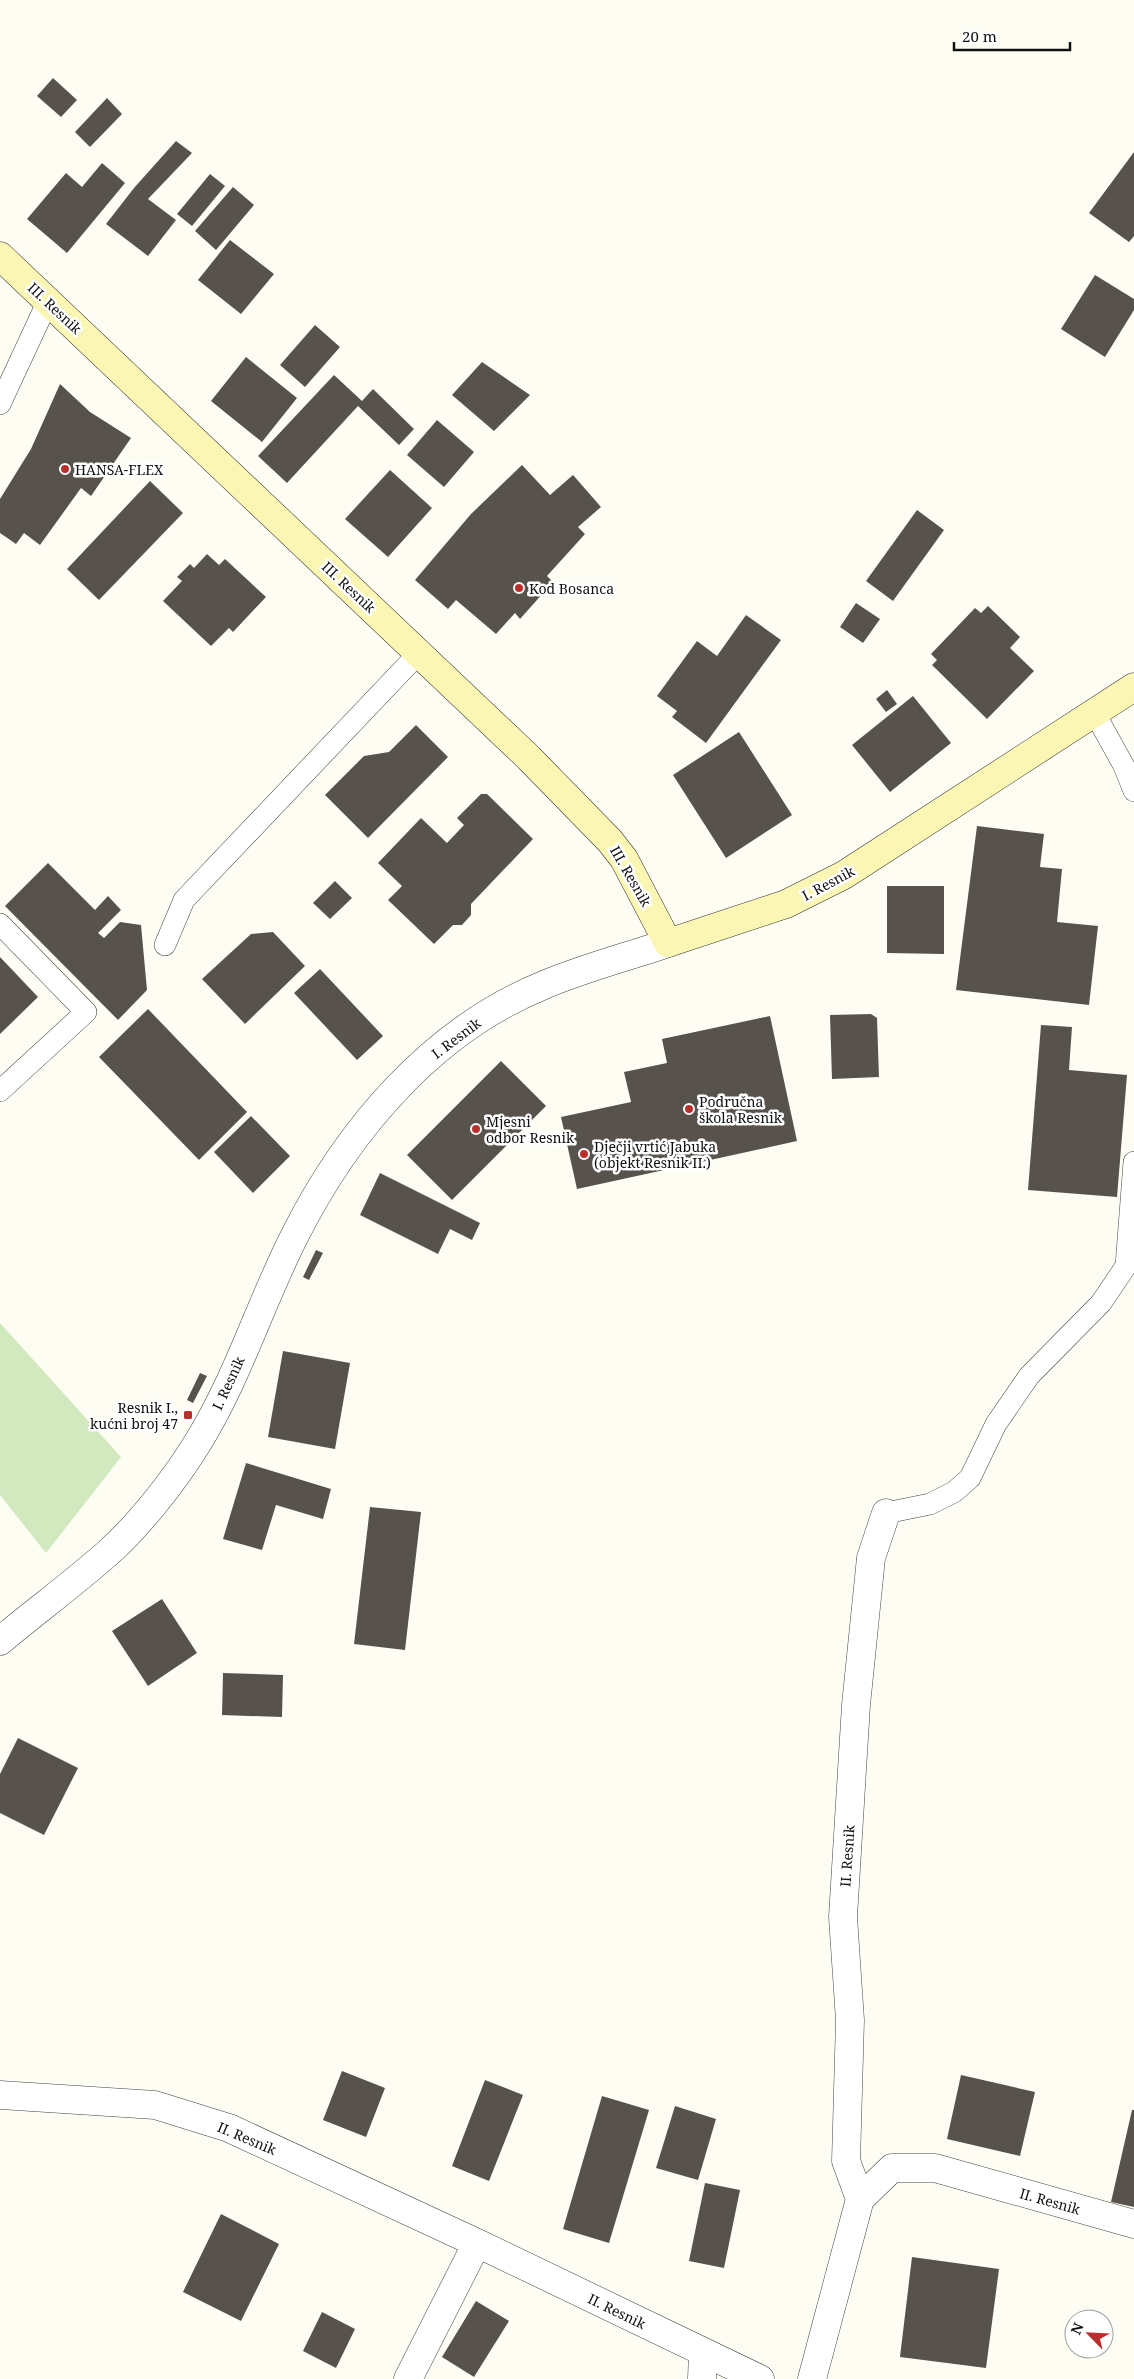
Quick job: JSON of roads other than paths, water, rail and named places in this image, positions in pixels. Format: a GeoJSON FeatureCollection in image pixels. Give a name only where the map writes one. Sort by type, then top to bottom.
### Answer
{"type":"FeatureCollection","features":[{"type":"Feature","properties":{"kind":"street","name":"III. Resnik"},"geometry":{"type":"LineString","coordinates":[[0,256],[529,758],[610,841],[624,859],[668,943]]}},
{"type":"Feature","properties":{"kind":"street","name":"I. Resnik"},"geometry":{"type":"LineString","coordinates":[[0,1641],[111,1550],[165,1490],[194,1448],[222,1401],[293,1238],[317,1194],[344,1152],[386,1099],[442,1047],[506,1003],[544,985],[786,904],[844,875],[1134,687]]}},
{"type":"Feature","properties":{"kind":"street","name":"II. Resnik"},"geometry":{"type":"LineString","coordinates":[[860,2200],[846,2161],[850,2020],[843,1917],[856,1705],[871,1558],[886,1513]]}},
{"type":"Feature","properties":{"kind":"street","name":"II. Resnik"},"geometry":{"type":"LineString","coordinates":[[0,2095],[156,2105],[229,2128],[477,2243],[760,2379]]}},
{"type":"Feature","properties":{"kind":"street","name":"II. Resnik"},"geometry":{"type":"LineString","coordinates":[[812,2379],[860,2200],[892,2168],[935,2168],[1134,2224]]}},
{"type":"Feature","properties":{"kind":"street"},"geometry":{"type":"LineString","coordinates":[[408,2379],[477,2243]]}},
{"type":"Feature","properties":{"kind":"street"},"geometry":{"type":"LineString","coordinates":[[702,2379],[703,2352]]}},
{"type":"Feature","properties":{"kind":"lane"},"geometry":{"type":"LineString","coordinates":[[0,404],[48,301]]}},
{"type":"Feature","properties":{"kind":"lane"},"geometry":{"type":"LineString","coordinates":[[165,946],[184,900],[419,653]]}},
{"type":"Feature","properties":{"kind":"lane"},"geometry":{"type":"LineString","coordinates":[[1094,712],[1124,766],[1134,791]]}},
{"type":"Feature","properties":{"kind":"lane"},"geometry":{"type":"LineString","coordinates":[[0,924],[86,1012],[0,1091]]}},
{"type":"Feature","properties":{"kind":"lane"},"geometry":{"type":"LineString","coordinates":[[886,1513],[930,1504],[954,1492],[970,1478],[996,1424],[1029,1376],[1101,1303],[1126,1266],[1134,1162]]}},
{"type":"Feature","properties":{"kind":"place","name":"HANSA-FLEX"},"geometry":{"type":"Point","coordinates":[65,469]}},
{"type":"Feature","properties":{"kind":"place","name":"Kod Bosanca"},"geometry":{"type":"Point","coordinates":[519,588]}},
{"type":"Feature","properties":{"kind":"place","name":"Područna škola Resnik"},"geometry":{"type":"Point","coordinates":[689,1109]}},
{"type":"Feature","properties":{"kind":"place","name":"Mjesni odbor Resnik"},"geometry":{"type":"Point","coordinates":[476,1129]}},
{"type":"Feature","properties":{"kind":"place","name":"Dječji vrtić Jabuka (objekt Resnik II.)"},"geometry":{"type":"Point","coordinates":[584,1154]}},
{"type":"Feature","properties":{"kind":"place","name":"Resnik I., kućni broj 47"},"geometry":{"type":"Point","coordinates":[188,1415]}}]}
